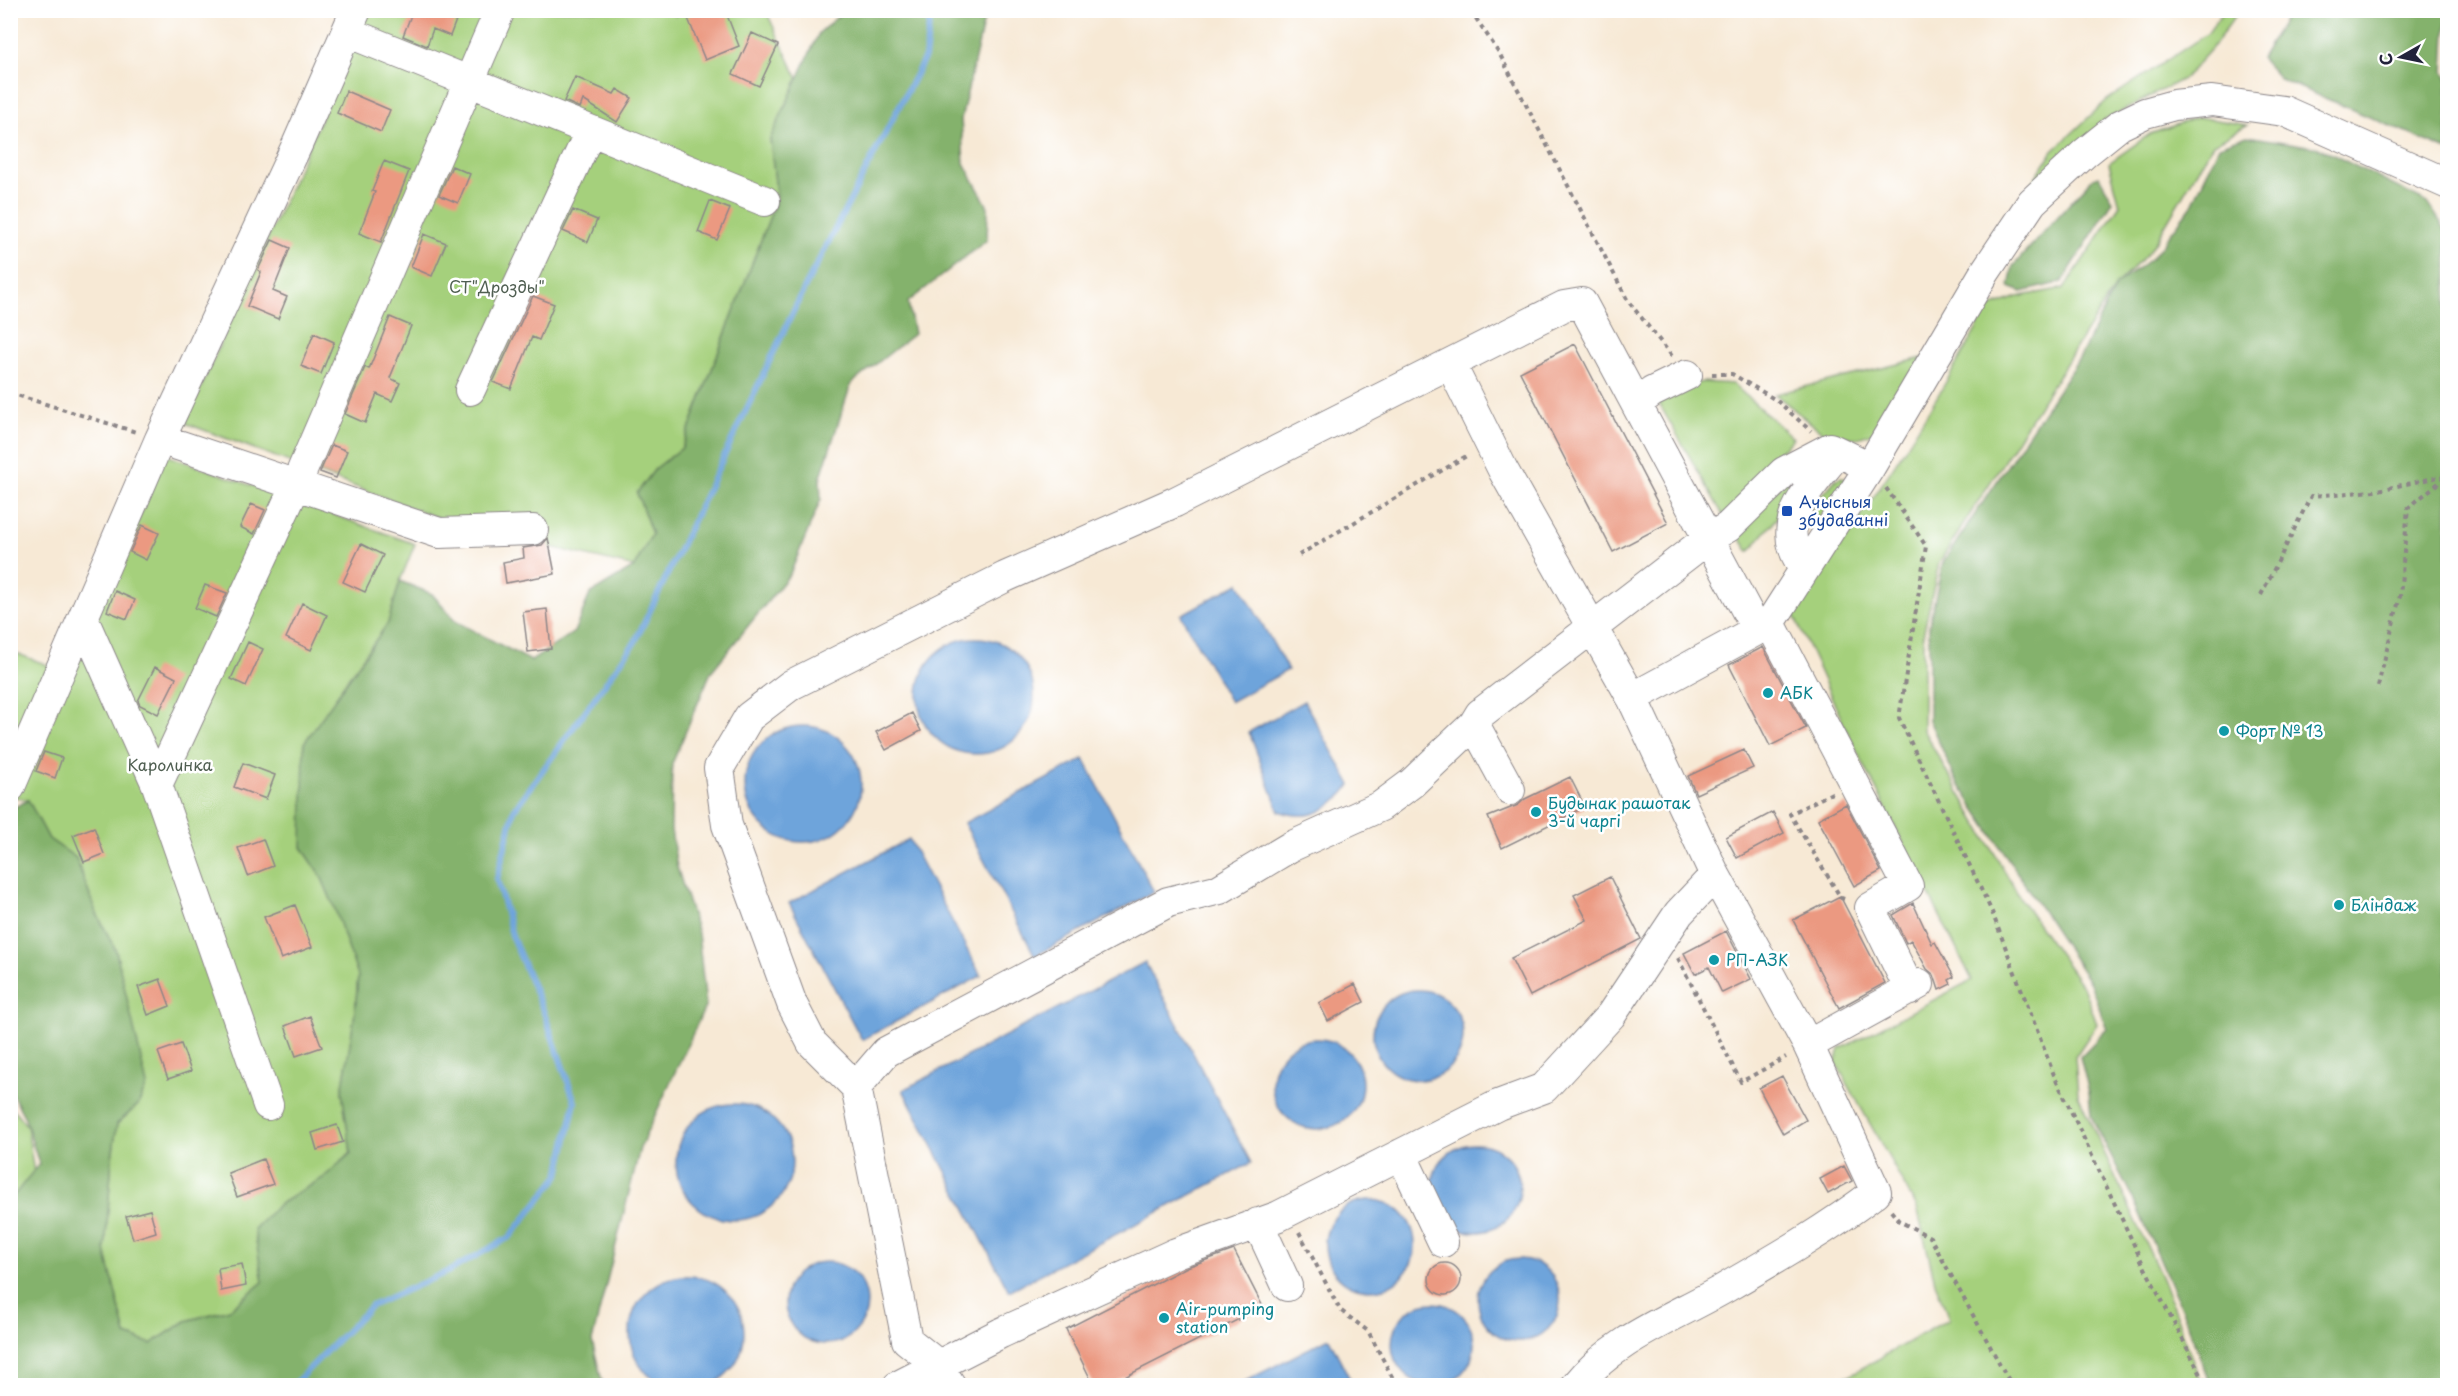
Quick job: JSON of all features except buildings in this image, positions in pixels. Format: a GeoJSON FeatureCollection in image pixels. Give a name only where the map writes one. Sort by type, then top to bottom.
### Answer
{"type":"FeatureCollection","features":[{"type":"Feature","properties":{"kind":"street"},"geometry":{"type":"LineString","coordinates":[[157,785],[295,487],[500,10]]}},
{"type":"Feature","properties":{"kind":"street"},"geometry":{"type":"LineString","coordinates":[[10,787],[84,621],[160,439],[352,21],[471,82],[765,201]]}},
{"type":"Feature","properties":{"kind":"street"},"geometry":{"type":"LineString","coordinates":[[1632,698],[1769,620],[1870,467],[1985,272],[2032,202],[2085,153],[2120,125],[2145,113],[2174,105],[2212,101],[2284,111],[2448,184]]}},
{"type":"Feature","properties":{"kind":"street"},"geometry":{"type":"LineString","coordinates":[[470,390],[590,132]]}},
{"type":"Feature","properties":{"kind":"street"},"geometry":{"type":"LineString","coordinates":[[944,1375],[907,1340],[856,1087],[812,1043],[792,1004],[727,825],[719,768],[749,717],[791,685],[994,582],[1175,502],[1451,365],[1564,306],[1582,303],[1706,540],[1769,620],[1908,886],[1870,908],[1914,987],[1808,1045]]}},
{"type":"Feature","properties":{"kind":"street"},"geometry":{"type":"LineString","coordinates":[[1451,365],[1489,442],[1590,628],[1632,698],[1715,875],[1808,1045],[1876,1192],[1841,1219],[1735,1282],[1625,1342],[1576,1386]]}},
{"type":"Feature","properties":{"kind":"street"},"geometry":{"type":"LineString","coordinates":[[1636,404],[1652,392],[1687,375]]}},
{"type":"Feature","properties":{"kind":"street"},"geometry":{"type":"LineString","coordinates":[[160,439],[295,487],[439,533],[533,530]]}},
{"type":"Feature","properties":{"kind":"street"},"geometry":{"type":"LineString","coordinates":[[856,1087],[886,1052],[1168,902],[1220,889],[1290,847],[1381,806],[1412,783],[1474,724],[1480,714],[1706,540],[1728,527],[1784,472],[1834,450],[1870,467]]}},
{"type":"Feature","properties":{"kind":"street"},"geometry":{"type":"LineString","coordinates":[[1804,567],[1797,558],[1790,537],[1796,508],[1834,450]]}},
{"type":"Feature","properties":{"kind":"street"},"geometry":{"type":"LineString","coordinates":[[84,621],[157,785],[268,1105]]}},
{"type":"Feature","properties":{"kind":"street"},"geometry":{"type":"LineString","coordinates":[[1474,724],[1510,790]]}},
{"type":"Feature","properties":{"kind":"street"},"geometry":{"type":"LineString","coordinates":[[898,1386],[944,1375],[1176,1253],[1288,1211],[1498,1105],[1544,1088],[1611,1015],[1679,913],[1715,875]]}},
{"type":"Feature","properties":{"kind":"street"},"geometry":{"type":"LineString","coordinates":[[1401,1154],[1443,1242]]}},
{"type":"Feature","properties":{"kind":"street"},"geometry":{"type":"LineString","coordinates":[[1258,1223],[1287,1286]]}},
{"type":"Feature","properties":{"kind":"path"},"geometry":{"type":"LineString","coordinates":[[1460,10],[1475,17],[1498,51],[1628,301],[1687,375],[1732,374],[1776,400],[1834,450]]}},
{"type":"Feature","properties":{"kind":"path"},"geometry":{"type":"LineString","coordinates":[[10,393],[160,439]]}},
{"type":"Feature","properties":{"kind":"path"},"geometry":{"type":"LineString","coordinates":[[1299,555],[1489,442]]}},
{"type":"Feature","properties":{"kind":"path"},"geometry":{"type":"LineString","coordinates":[[1870,467],[1926,546],[1899,718],[1992,912],[2054,1075],[2144,1266],[2207,1386]]}},
{"type":"Feature","properties":{"kind":"path"},"geometry":{"type":"LineString","coordinates":[[2261,595],[2311,496],[2374,491],[2448,475]]}},
{"type":"Feature","properties":{"kind":"path"},"geometry":{"type":"LineString","coordinates":[[2378,686],[2400,596],[2408,508],[2448,475]]}},
{"type":"Feature","properties":{"kind":"path"},"geometry":{"type":"LineString","coordinates":[[1854,782],[1790,814],[1841,897],[1870,908]]}},
{"type":"Feature","properties":{"kind":"path"},"geometry":{"type":"LineString","coordinates":[[1666,933],[1741,1082],[1808,1045]]}},
{"type":"Feature","properties":{"kind":"path"},"geometry":{"type":"LineString","coordinates":[[1876,1192],[1899,1221],[1930,1236],[2012,1386]]}},
{"type":"Feature","properties":{"kind":"path"},"geometry":{"type":"LineString","coordinates":[[1288,1211],[1340,1310],[1368,1331],[1397,1386]]}},
{"type":"Feature","properties":{"kind":"green space","name":"СТ\"Дрозды\""},"geometry":{"type":"Polygon","coordinates":[[[673,10],[675,16],[683,11],[766,11],[798,79],[770,139],[777,198],[682,448],[655,469],[637,493],[652,534],[634,567],[455,524],[185,423],[369,11],[673,10]]]}},
{"type":"Feature","properties":{"kind":"green space"},"geometry":{"type":"Polygon","coordinates":[[[2290,10],[2447,11],[2444,72],[2448,78],[2447,150],[2280,79],[2261,58],[2290,10]]]}},
{"type":"Feature","properties":{"kind":"green space"},"geometry":{"type":"Polygon","coordinates":[[[844,11],[986,11],[961,119],[964,163],[988,207],[987,240],[908,302],[914,334],[851,384],[820,479],[821,499],[790,574],[711,672],[672,764],[671,830],[677,867],[698,933],[706,1005],[640,1148],[592,1341],[603,1385],[11,1386],[11,1199],[39,1164],[25,1118],[11,1092],[11,809],[28,800],[49,839],[76,858],[95,910],[116,951],[147,1085],[138,1105],[117,1124],[105,1250],[126,1335],[151,1344],[186,1321],[230,1309],[263,1282],[254,1229],[278,1205],[323,1178],[351,1153],[342,1092],[355,1013],[358,976],[321,876],[302,847],[304,743],[388,623],[400,581],[432,594],[455,621],[531,661],[574,632],[590,594],[634,567],[652,534],[637,493],[655,469],[682,448],[777,198],[770,139],[819,33],[844,11]]]}},
{"type":"Feature","properties":{"kind":"green space"},"geometry":{"type":"Polygon","coordinates":[[[2223,11],[2239,11],[2212,48],[2185,78],[2105,120],[2000,230],[2053,151],[2107,100],[2208,33],[2223,11]]]}},
{"type":"Feature","properties":{"kind":"green space"},"geometry":{"type":"Polygon","coordinates":[[[2198,117],[2247,125],[2213,144],[2150,251],[2116,285],[1939,563],[1923,635],[1923,730],[2022,901],[2083,987],[2097,1024],[2075,1057],[2078,1095],[2163,1281],[2202,1385],[1832,1385],[1949,1319],[1935,1282],[1917,1208],[1836,1063],[1840,1049],[1972,980],[1847,731],[1793,613],[1895,464],[1943,387],[1988,308],[2017,297],[2064,288],[2120,205],[2109,163],[2150,134],[2198,117]]]}},
{"type":"Feature","properties":{"kind":"green space"},"geometry":{"type":"Polygon","coordinates":[[[2247,136],[2320,148],[2428,203],[2447,232],[2447,1385],[2210,1385],[2185,1317],[2135,1203],[2091,1116],[2089,1092],[2080,1057],[2107,1029],[2090,983],[1956,780],[1929,720],[1929,625],[1943,562],[2080,357],[2116,285],[2153,257],[2192,205],[2219,146],[2247,136]]]}},
{"type":"Feature","properties":{"kind":"green space"},"geometry":{"type":"Polygon","coordinates":[[[2099,176],[2113,201],[2062,282],[2022,292],[2009,287],[2013,266],[2093,178],[2099,176]]]}},
{"type":"Feature","properties":{"kind":"green space"},"geometry":{"type":"Polygon","coordinates":[[[1923,358],[1879,431],[1858,438],[1827,436],[1775,394],[1923,358]]]}},
{"type":"Feature","properties":{"kind":"green space"},"geometry":{"type":"Polygon","coordinates":[[[1702,382],[1733,384],[1793,438],[1724,517],[1657,400],[1664,394],[1702,382]]]}},
{"type":"Feature","properties":{"kind":"green space","name":"Каролинка"},"geometry":{"type":"Polygon","coordinates":[[[166,455],[415,544],[400,581],[388,623],[341,688],[302,847],[321,876],[358,976],[355,1013],[342,1092],[351,1153],[323,1178],[278,1205],[263,1282],[230,1309],[186,1321],[151,1344],[126,1335],[105,1250],[117,1124],[138,1105],[146,1084],[116,951],[95,910],[76,858],[49,839],[28,800],[11,796],[10,651],[72,674],[166,455]]]}},
{"type":"Feature","properties":{"kind":"green space"},"geometry":{"type":"Polygon","coordinates":[[[1822,463],[1749,552],[1736,532],[1788,477],[1822,463]]]}},
{"type":"Feature","properties":{"kind":"green space"},"geometry":{"type":"Polygon","coordinates":[[[1842,477],[1847,479],[1819,519],[1814,515],[1813,506],[1836,479],[1842,477]]]}},
{"type":"Feature","properties":{"kind":"green space"},"geometry":{"type":"Polygon","coordinates":[[[11,1106],[27,1126],[34,1173],[11,1216],[11,1106]]]}},
{"type":"Feature","properties":{"kind":"water"},"geometry":{"type":"Polygon","coordinates":[[[1239,583],[1288,670],[1230,702],[1181,615],[1239,583]]]}},
{"type":"Feature","properties":{"kind":"water"},"geometry":{"type":"Polygon","coordinates":[[[976,638],[998,643],[1017,655],[1029,674],[1034,696],[1029,718],[1017,737],[998,749],[976,754],[954,749],[935,737],[923,718],[918,696],[923,674],[935,655],[954,643],[976,638]]]}},
{"type":"Feature","properties":{"kind":"water"},"geometry":{"type":"Polygon","coordinates":[[[1304,701],[1351,785],[1336,801],[1320,812],[1301,815],[1279,811],[1249,732],[1304,701]]]}},
{"type":"Feature","properties":{"kind":"water"},"geometry":{"type":"Polygon","coordinates":[[[803,726],[825,731],[844,743],[856,762],[861,784],[856,806],[844,825],[825,837],[803,842],[781,837],[762,825],[750,806],[745,784],[750,762],[762,743],[781,731],[803,726]]]}},
{"type":"Feature","properties":{"kind":"water"},"geometry":{"type":"Polygon","coordinates":[[[1084,759],[1154,892],[1035,956],[964,823],[1084,759]]]}},
{"type":"Feature","properties":{"kind":"water"},"geometry":{"type":"Polygon","coordinates":[[[909,839],[981,976],[862,1040],[789,903],[909,839]]]}},
{"type":"Feature","properties":{"kind":"water"},"geometry":{"type":"Polygon","coordinates":[[[1145,962],[1251,1163],[1009,1291],[903,1090],[1145,962]]]}},
{"type":"Feature","properties":{"kind":"water"},"geometry":{"type":"Polygon","coordinates":[[[1418,990],[1435,994],[1450,1003],[1459,1018],[1463,1035],[1459,1052],[1450,1067],[1435,1076],[1418,1080],[1401,1076],[1386,1067],[1377,1052],[1373,1035],[1377,1018],[1386,1003],[1401,994],[1418,990]]]}},
{"type":"Feature","properties":{"kind":"water"},"geometry":{"type":"Polygon","coordinates":[[[1317,1039],[1334,1043],[1349,1052],[1358,1067],[1362,1084],[1358,1101],[1349,1116],[1334,1125],[1317,1129],[1300,1125],[1285,1116],[1276,1101],[1272,1084],[1276,1067],[1285,1052],[1300,1043],[1317,1039]]]}},
{"type":"Feature","properties":{"kind":"water"},"geometry":{"type":"Polygon","coordinates":[[[734,1104],[756,1109],[775,1121],[787,1140],[792,1162],[787,1184],[775,1203],[756,1215],[734,1220],[712,1215],[693,1203],[681,1184],[676,1162],[681,1140],[693,1121],[712,1109],[734,1104]]]}},
{"type":"Feature","properties":{"kind":"water"},"geometry":{"type":"Polygon","coordinates":[[[1467,1144],[1485,1144],[1501,1151],[1513,1163],[1520,1179],[1520,1197],[1513,1213],[1501,1225],[1485,1232],[1467,1232],[1451,1225],[1439,1213],[1432,1197],[1432,1179],[1439,1163],[1451,1151],[1467,1144]]]}},
{"type":"Feature","properties":{"kind":"water"},"geometry":{"type":"Polygon","coordinates":[[[1370,1200],[1387,1204],[1402,1213],[1411,1228],[1415,1245],[1411,1262],[1402,1277],[1387,1286],[1370,1290],[1353,1286],[1338,1277],[1329,1262],[1325,1245],[1329,1228],[1338,1213],[1353,1204],[1370,1200]]]}},
{"type":"Feature","properties":{"kind":"water"},"geometry":{"type":"Polygon","coordinates":[[[1511,1259],[1527,1259],[1542,1266],[1553,1277],[1560,1292],[1557,1316],[1548,1329],[1527,1341],[1511,1341],[1496,1334],[1485,1323],[1478,1308],[1478,1292],[1485,1277],[1496,1266],[1511,1259]]]}},
{"type":"Feature","properties":{"kind":"water"},"geometry":{"type":"Polygon","coordinates":[[[826,1262],[842,1265],[855,1274],[864,1287],[867,1303],[864,1319],[855,1332],[842,1341],[826,1344],[810,1341],[797,1332],[788,1319],[785,1303],[788,1287],[797,1274],[810,1265],[826,1262]]]}},
{"type":"Feature","properties":{"kind":"water"},"geometry":{"type":"Polygon","coordinates":[[[687,1276],[709,1280],[727,1293],[740,1311],[744,1333],[740,1355],[727,1373],[709,1386],[687,1390],[665,1386],[647,1373],[634,1355],[630,1333],[634,1311],[647,1293],[665,1280],[687,1276]]]}},
{"type":"Feature","properties":{"kind":"water"},"geometry":{"type":"Polygon","coordinates":[[[1433,1303],[1449,1306],[1462,1315],[1471,1328],[1474,1344],[1471,1360],[1462,1373],[1449,1382],[1433,1385],[1417,1382],[1404,1373],[1395,1360],[1392,1344],[1395,1328],[1404,1315],[1417,1306],[1433,1303]]]}},
{"type":"Feature","properties":{"kind":"water"},"geometry":{"type":"Polygon","coordinates":[[[1329,1338],[1353,1385],[1238,1385],[1329,1338]]]}},
{"type":"Feature","properties":{"kind":"waterway"},"geometry":{"type":"LineString","coordinates":[[292,1386],[371,1306],[449,1271],[510,1237],[559,1175],[575,1102],[543,1010],[513,939],[497,879],[514,810],[635,642],[806,285],[925,57],[931,10]]}},
{"type":"Feature","properties":{"kind":"place","name":"Ачысныя збудаванні"},"geometry":{"type":"Point","coordinates":[1787,511]}},
{"type":"Feature","properties":{"kind":"place","name":"АБК"},"geometry":{"type":"Point","coordinates":[1768,693]}},
{"type":"Feature","properties":{"kind":"place","name":"Форт № 13"},"geometry":{"type":"Point","coordinates":[2224,731]}},
{"type":"Feature","properties":{"kind":"place","name":"Будынак рашотак 3-й чаргі"},"geometry":{"type":"Point","coordinates":[1536,812]}},
{"type":"Feature","properties":{"kind":"place","name":"Бліндаж"},"geometry":{"type":"Point","coordinates":[2339,905]}},
{"type":"Feature","properties":{"kind":"place","name":"РП-АЗК"},"geometry":{"type":"Point","coordinates":[1714,960]}},
{"type":"Feature","properties":{"kind":"place","name":"Air-pumping station"},"geometry":{"type":"Point","coordinates":[1164,1318]}}]}
